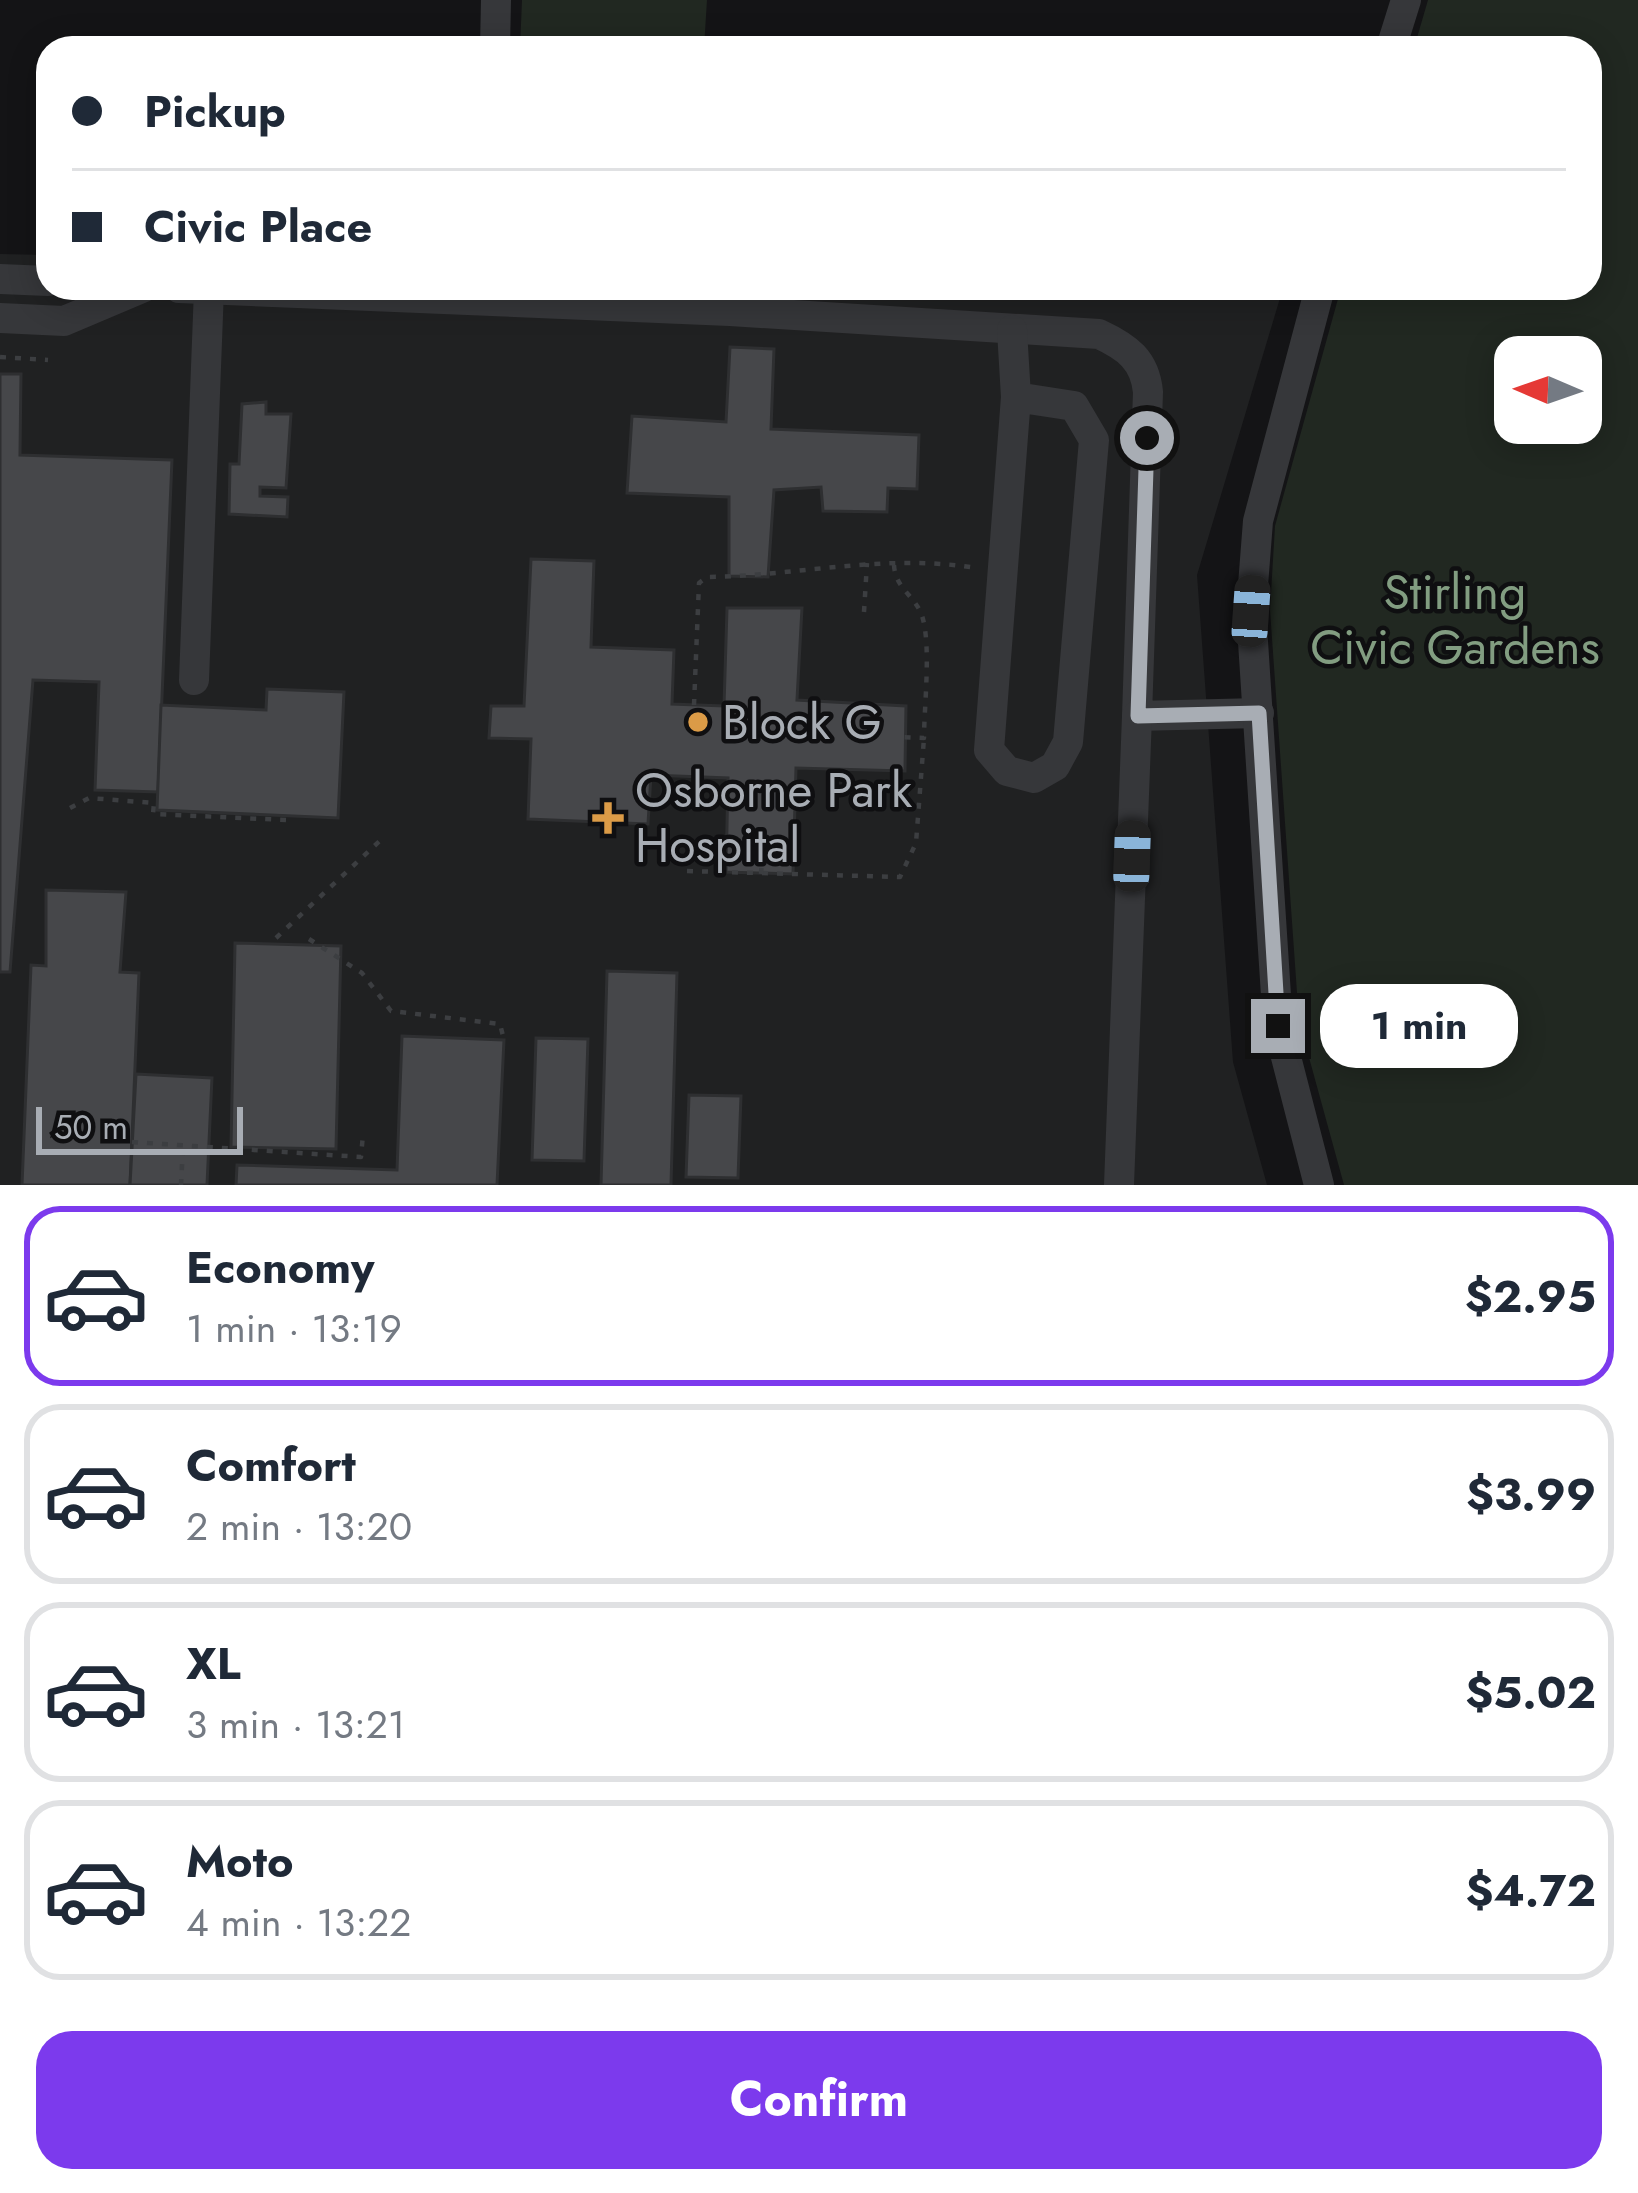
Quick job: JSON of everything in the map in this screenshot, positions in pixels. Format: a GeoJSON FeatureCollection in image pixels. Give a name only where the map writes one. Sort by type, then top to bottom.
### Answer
{"type":"FeatureCollection","features":[{"type":"Feature","properties":{"kind":"street"},"geometry":{"type":"LineString","coordinates":[[495,36],[496,0]]}},
{"type":"Feature","properties":{"kind":"street"},"geometry":{"type":"LineString","coordinates":[[1395,36],[1406,0]]}},
{"type":"Feature","properties":{"kind":"street"},"geometry":{"type":"LineString","coordinates":[[0,279],[36,280]]}},
{"type":"Feature","properties":{"kind":"street"},"geometry":{"type":"LineString","coordinates":[[0,318],[64,321],[114,300]]}},
{"type":"Feature","properties":{"kind":"street"},"geometry":{"type":"LineString","coordinates":[[194,680],[209,300]]}},
{"type":"Feature","properties":{"kind":"street"},"geometry":{"type":"LineString","coordinates":[[470,300],[1099,334],[1133,354],[1146,371],[1119,1185]]}},
{"type":"Feature","properties":{"kind":"street"},"geometry":{"type":"LineString","coordinates":[[1317,300],[1258,521],[1251,611],[1278,1026],[1319,1185]]}},
{"type":"Feature","properties":{"kind":"street"},"geometry":{"type":"LineString","coordinates":[[1012,330],[1016,397],[989,750],[1007,771],[1034,778],[1055,766],[1068,742],[1094,440],[1074,406],[1016,397]]}},
{"type":"Feature","properties":{"kind":"street"},"geometry":{"type":"LineString","coordinates":[[1138,716],[1259,713]]}},
{"type":"Feature","properties":{"kind":"path"},"geometry":{"type":"LineString","coordinates":[[0,357],[49,360]]}},
{"type":"Feature","properties":{"kind":"path"},"geometry":{"type":"LineString","coordinates":[[694,705],[699,583],[706,577],[774,576],[837,562],[976,568]]}},
{"type":"Feature","properties":{"kind":"path"},"geometry":{"type":"LineString","coordinates":[[864,612],[867,563]]}},
{"type":"Feature","properties":{"kind":"path"},"geometry":{"type":"LineString","coordinates":[[687,871],[882,880],[906,873],[916,843],[924,738],[921,615],[899,586],[894,565]]}},
{"type":"Feature","properties":{"kind":"path"},"geometry":{"type":"LineString","coordinates":[[898,737],[924,738]]}},
{"type":"Feature","properties":{"kind":"path"},"geometry":{"type":"LineString","coordinates":[[70,808],[88,798],[154,803],[153,814],[286,820]]}},
{"type":"Feature","properties":{"kind":"path"},"geometry":{"type":"LineString","coordinates":[[276,938],[385,836]]}},
{"type":"Feature","properties":{"kind":"path"},"geometry":{"type":"LineString","coordinates":[[761,874],[762,861]]}},
{"type":"Feature","properties":{"kind":"path"},"geometry":{"type":"LineString","coordinates":[[309,939],[362,973],[391,1011],[484,1018],[500,1024],[504,1040]]}},
{"type":"Feature","properties":{"kind":"path"},"geometry":{"type":"LineString","coordinates":[[132,1142],[361,1157],[363,1134]]}},
{"type":"Feature","properties":{"kind":"path"},"geometry":{"type":"LineString","coordinates":[[181,1185],[183,1145]]}},
{"type":"Feature","properties":{"kind":"shaded area","name":"Osborne Park Hospital"},"geometry":{"type":"Polygon","coordinates":[[[0,254],[36,255],[36,300],[1279,300],[1197,575],[1233,1062],[1267,1185],[0,1185],[0,254]]]}},
{"type":"Feature","properties":{"kind":"green space"},"geometry":{"type":"Polygon","coordinates":[[[522,0],[707,0],[705,36],[520,36],[522,0]]]}},
{"type":"Feature","properties":{"kind":"green space","name":"Stirling Civic Gardens"},"geometry":{"type":"Polygon","coordinates":[[[1428,0],[1638,0],[1638,1185],[1344,1185],[1299,1021],[1270,610],[1275,526],[1338,300],[1602,300],[1602,36],[1418,36],[1428,0]]]}},
{"type":"Feature","properties":{"kind":"building"},"geometry":{"type":"Polygon","coordinates":[[[730,347],[774,349],[771,429],[919,435],[917,489],[888,488],[887,512],[823,511],[821,487],[774,490],[768,577],[729,576],[729,497],[627,493],[632,416],[726,422],[730,347]]]}},
{"type":"Feature","properties":{"kind":"building"},"geometry":{"type":"Polygon","coordinates":[[[0,374],[21,374],[20,455],[172,460],[158,792],[95,790],[99,682],[33,680],[10,972],[0,972],[0,374]]]}},
{"type":"Feature","properties":{"kind":"building"},"geometry":{"type":"Polygon","coordinates":[[[266,402],[266,414],[291,414],[286,488],[260,487],[260,496],[288,497],[287,517],[229,514],[230,464],[239,464],[242,404],[266,402]]]}},
{"type":"Feature","properties":{"kind":"building","name":"Block G"},"geometry":{"type":"Polygon","coordinates":[[[531,559],[594,561],[591,647],[674,650],[672,704],[724,706],[727,608],[802,608],[797,700],[906,706],[905,771],[796,768],[793,874],[726,872],[728,778],[651,775],[648,824],[528,819],[531,739],[489,738],[491,706],[524,706],[531,559]]]}},
{"type":"Feature","properties":{"kind":"building"},"geometry":{"type":"Polygon","coordinates":[[[267,689],[344,692],[338,818],[157,810],[161,705],[266,710],[267,689]]]}},
{"type":"Feature","properties":{"kind":"building"},"geometry":{"type":"Polygon","coordinates":[[[46,890],[126,892],[120,972],[139,973],[130,1185],[22,1185],[31,965],[46,966],[46,890]]]}},
{"type":"Feature","properties":{"kind":"building"},"geometry":{"type":"Polygon","coordinates":[[[235,943],[341,946],[336,1149],[231,1147],[235,943]]]}},
{"type":"Feature","properties":{"kind":"building"},"geometry":{"type":"Polygon","coordinates":[[[607,971],[677,973],[671,1185],[601,1185],[607,971]]]}},
{"type":"Feature","properties":{"kind":"building"},"geometry":{"type":"Polygon","coordinates":[[[402,1036],[504,1040],[497,1185],[236,1185],[237,1165],[397,1170],[402,1036]]]}},
{"type":"Feature","properties":{"kind":"building"},"geometry":{"type":"Polygon","coordinates":[[[536,1038],[588,1039],[584,1161],[532,1160],[536,1038]]]}},
{"type":"Feature","properties":{"kind":"building"},"geometry":{"type":"Polygon","coordinates":[[[136,1074],[212,1078],[207,1185],[130,1185],[136,1074]]]}},
{"type":"Feature","properties":{"kind":"building"},"geometry":{"type":"Polygon","coordinates":[[[689,1095],[741,1096],[738,1178],[686,1177],[689,1095]]]}},
{"type":"Feature","properties":{"kind":"place","name":"Block G"},"geometry":{"type":"Point","coordinates":[698,722]}},
{"type":"Feature","properties":{"kind":"place","name":"Osborne Park Hospital"},"geometry":{"type":"Point","coordinates":[608,818]}},
{"type":"Feature","properties":{"kind":"route"},"geometry":{"type":"LineString","coordinates":[[1147,438],[1138,716],[1259,713],[1278,1026]]}}]}
